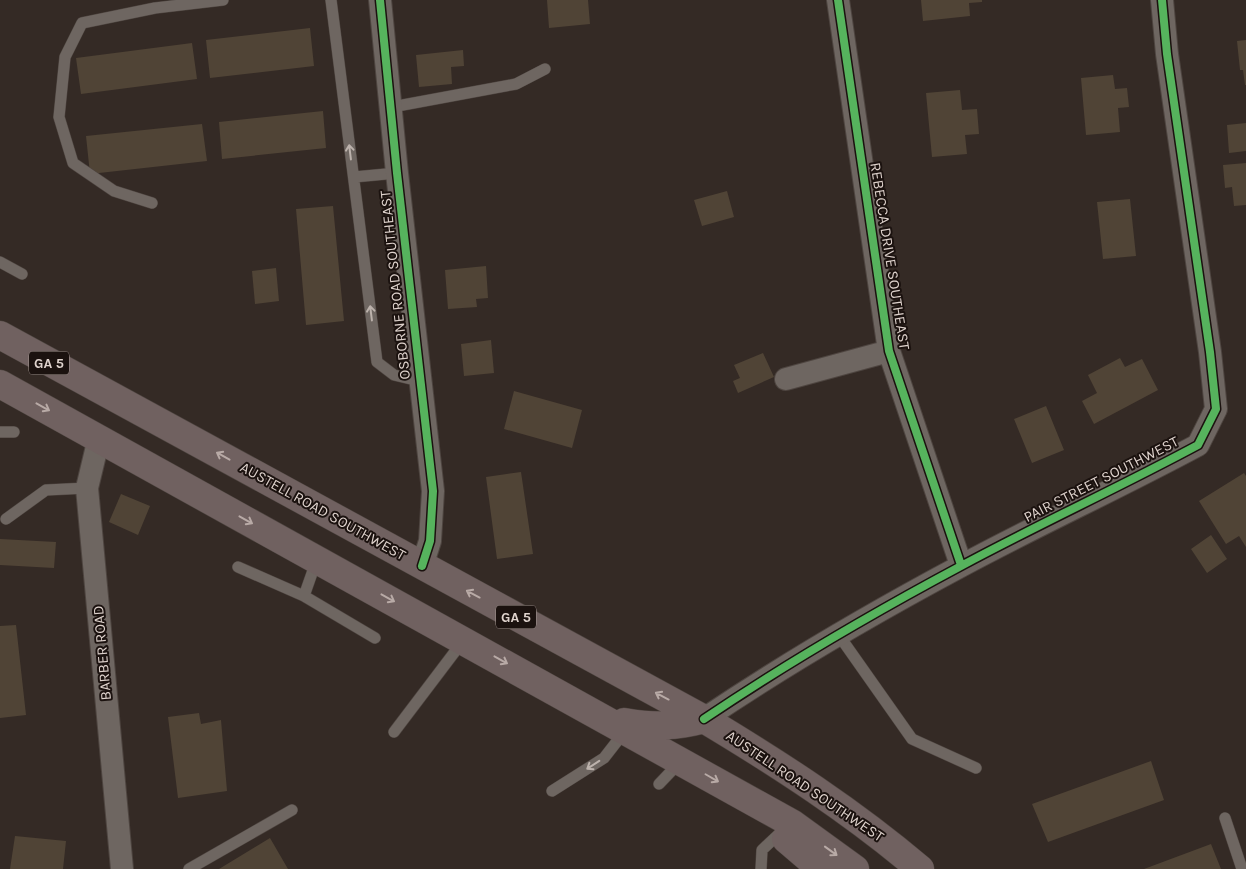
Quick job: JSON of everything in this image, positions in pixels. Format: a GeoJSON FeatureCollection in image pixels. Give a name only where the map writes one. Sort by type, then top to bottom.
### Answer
{"type":"FeatureCollection","features":[{"type":"Feature","properties":{"kind":"main road","name":"AUSTELL ROAD SOUTHWEST"},"geometry":{"type":"LineString","coordinates":[[0,335],[704,719],[766,756],[882,836],[920,869]]}},
{"type":"Feature","properties":{"kind":"main road","name":"GA 5"},"geometry":{"type":"LineString","coordinates":[[0,384],[793,824],[855,869]]}},
{"type":"Feature","properties":{"kind":"main road"},"geometry":{"type":"LineString","coordinates":[[617,725],[669,727],[704,719]]}},
{"type":"Feature","properties":{"kind":"main road"},"geometry":{"type":"LineString","coordinates":[[761,806],[780,833],[821,869]]}},
{"type":"Feature","properties":{"kind":"street","name":"OSBORNE ROAD SOUTHEAST"},"geometry":{"type":"LineString","coordinates":[[380,0],[419,381],[433,491],[430,541],[422,566]]}},
{"type":"Feature","properties":{"kind":"street","name":"REBECCA DRIVE SOUTHEAST"},"geometry":{"type":"LineString","coordinates":[[838,0],[889,351],[961,566]]}},
{"type":"Feature","properties":{"kind":"street","name":"PAIR STREET SOUTHWEST"},"geometry":{"type":"LineString","coordinates":[[704,719],[838,634],[961,566],[1198,445],[1216,408],[1162,0]]}},
{"type":"Feature","properties":{"kind":"street","name":"REBECCA DRIVE SOUTHEAST"},"geometry":{"type":"LineString","coordinates":[[786,379],[889,351]]}},
{"type":"Feature","properties":{"kind":"street","name":"BARBER ROAD"},"geometry":{"type":"LineString","coordinates":[[99,438],[87,488],[122,869]]}},
{"type":"Feature","properties":{"kind":"lane"},"geometry":{"type":"LineString","coordinates":[[152,203],[114,191],[73,163],[59,117],[66,57],[82,23],[155,8],[224,0]]}},
{"type":"Feature","properties":{"kind":"lane"},"geometry":{"type":"LineString","coordinates":[[332,0],[377,362],[394,375],[419,381]]}},
{"type":"Feature","properties":{"kind":"lane"},"geometry":{"type":"LineString","coordinates":[[392,107],[516,84],[545,69]]}},
{"type":"Feature","properties":{"kind":"lane"},"geometry":{"type":"LineString","coordinates":[[354,177],[397,173]]}},
{"type":"Feature","properties":{"kind":"lane"},"geometry":{"type":"LineString","coordinates":[[0,262],[22,274]]}},
{"type":"Feature","properties":{"kind":"lane"},"geometry":{"type":"LineString","coordinates":[[0,432],[14,432]]}},
{"type":"Feature","properties":{"kind":"lane"},"geometry":{"type":"LineString","coordinates":[[6,519],[46,490],[87,488]]}},
{"type":"Feature","properties":{"kind":"lane"},"geometry":{"type":"LineString","coordinates":[[304,596],[317,559]]}},
{"type":"Feature","properties":{"kind":"lane"},"geometry":{"type":"LineString","coordinates":[[238,567],[304,596],[375,638]]}},
{"type":"Feature","properties":{"kind":"lane"},"geometry":{"type":"LineString","coordinates":[[838,634],[912,739],[976,768]]}},
{"type":"Feature","properties":{"kind":"lane"},"geometry":{"type":"LineString","coordinates":[[394,732],[464,640]]}},
{"type":"Feature","properties":{"kind":"lane"},"geometry":{"type":"LineString","coordinates":[[552,792],[604,758],[617,725]]}},
{"type":"Feature","properties":{"kind":"lane"},"geometry":{"type":"LineString","coordinates":[[659,784],[681,761]]}},
{"type":"Feature","properties":{"kind":"lane"},"geometry":{"type":"LineString","coordinates":[[189,869],[292,810]]}},
{"type":"Feature","properties":{"kind":"lane"},"geometry":{"type":"LineString","coordinates":[[1225,818],[1242,869]]}},
{"type":"Feature","properties":{"kind":"lane"},"geometry":{"type":"LineString","coordinates":[[761,869],[762,850],[780,833]]}},
{"type":"Feature","properties":{"kind":"building"},"geometry":{"type":"Polygon","coordinates":[[[547,0],[588,0],[590,24],[549,28],[547,0]]]}},
{"type":"Feature","properties":{"kind":"building"},"geometry":{"type":"Polygon","coordinates":[[[921,0],[982,0],[982,2],[969,3],[970,16],[923,21],[921,0]]]}},
{"type":"Feature","properties":{"kind":"building"},"geometry":{"type":"Polygon","coordinates":[[[310,28],[314,66],[210,78],[206,40],[310,28]]]}},
{"type":"Feature","properties":{"kind":"building"},"geometry":{"type":"Polygon","coordinates":[[[1246,40],[1245,85],[1243,70],[1240,70],[1237,41],[1246,40]]]}},
{"type":"Feature","properties":{"kind":"building"},"geometry":{"type":"Polygon","coordinates":[[[192,43],[197,79],[81,94],[76,58],[192,43]]]}},
{"type":"Feature","properties":{"kind":"building"},"geometry":{"type":"Polygon","coordinates":[[[463,50],[464,66],[451,67],[452,84],[419,87],[416,55],[463,50]]]}},
{"type":"Feature","properties":{"kind":"building"},"geometry":{"type":"Polygon","coordinates":[[[1113,75],[1115,89],[1127,88],[1129,107],[1118,108],[1120,132],[1086,135],[1081,78],[1113,75]]]}},
{"type":"Feature","properties":{"kind":"building"},"geometry":{"type":"Polygon","coordinates":[[[960,90],[962,110],[977,109],[979,134],[965,135],[967,154],[932,157],[926,93],[960,90]]]}},
{"type":"Feature","properties":{"kind":"building"},"geometry":{"type":"Polygon","coordinates":[[[323,111],[326,148],[222,159],[219,122],[323,111]]]}},
{"type":"Feature","properties":{"kind":"building"},"geometry":{"type":"Polygon","coordinates":[[[1246,123],[1246,151],[1229,153],[1227,125],[1246,123]]]}},
{"type":"Feature","properties":{"kind":"building"},"geometry":{"type":"Polygon","coordinates":[[[202,124],[207,161],[90,174],[86,136],[202,124]]]}},
{"type":"Feature","properties":{"kind":"building"},"geometry":{"type":"Polygon","coordinates":[[[1246,163],[1246,205],[1234,206],[1232,187],[1225,188],[1223,165],[1246,163]]]}},
{"type":"Feature","properties":{"kind":"building"},"geometry":{"type":"Polygon","coordinates":[[[727,191],[734,217],[702,226],[694,200],[727,191]]]}},
{"type":"Feature","properties":{"kind":"building"},"geometry":{"type":"Polygon","coordinates":[[[1130,199],[1136,256],[1103,259],[1097,202],[1130,199]]]}},
{"type":"Feature","properties":{"kind":"building"},"geometry":{"type":"Polygon","coordinates":[[[333,206],[344,321],[306,325],[296,209],[333,206]]]}},
{"type":"Feature","properties":{"kind":"building"},"geometry":{"type":"Polygon","coordinates":[[[486,266],[488,298],[476,299],[477,307],[448,309],[445,270],[486,266]]]}},
{"type":"Feature","properties":{"kind":"building"},"geometry":{"type":"Polygon","coordinates":[[[276,268],[279,301],[255,304],[252,271],[276,268]]]}},
{"type":"Feature","properties":{"kind":"building"},"geometry":{"type":"Polygon","coordinates":[[[491,340],[494,373],[464,376],[461,344],[491,340]]]}},
{"type":"Feature","properties":{"kind":"building"},"geometry":{"type":"Polygon","coordinates":[[[763,353],[774,377],[738,393],[733,381],[740,378],[734,365],[763,353]]]}},
{"type":"Feature","properties":{"kind":"building"},"geometry":{"type":"Polygon","coordinates":[[[1120,358],[1125,367],[1142,359],[1158,390],[1094,424],[1082,401],[1097,393],[1088,375],[1120,358]]]}},
{"type":"Feature","properties":{"kind":"building"},"geometry":{"type":"Polygon","coordinates":[[[514,391],[582,410],[572,448],[504,429],[514,391]]]}},
{"type":"Feature","properties":{"kind":"building"},"geometry":{"type":"Polygon","coordinates":[[[1046,406],[1064,450],[1032,463],[1014,419],[1046,406]]]}},
{"type":"Feature","properties":{"kind":"building"},"geometry":{"type":"Polygon","coordinates":[[[521,472],[533,554],[497,559],[486,477],[521,472]]]}},
{"type":"Feature","properties":{"kind":"building"},"geometry":{"type":"Polygon","coordinates":[[[1244,473],[1246,476],[1246,547],[1239,536],[1226,544],[1199,501],[1244,473]]]}},
{"type":"Feature","properties":{"kind":"building"},"geometry":{"type":"Polygon","coordinates":[[[121,494],[150,506],[138,535],[109,522],[121,494]]]}},
{"type":"Feature","properties":{"kind":"building"},"geometry":{"type":"Polygon","coordinates":[[[1211,535],[1227,559],[1207,573],[1191,549],[1211,535]]]}},
{"type":"Feature","properties":{"kind":"building"},"geometry":{"type":"Polygon","coordinates":[[[0,539],[56,542],[54,568],[0,565],[0,539]]]}},
{"type":"Feature","properties":{"kind":"building"},"geometry":{"type":"Polygon","coordinates":[[[16,625],[26,715],[0,718],[0,626],[16,625]]]}},
{"type":"Feature","properties":{"kind":"building"},"geometry":{"type":"Polygon","coordinates":[[[199,713],[201,724],[221,720],[227,791],[178,798],[168,717],[199,713]]]}},
{"type":"Feature","properties":{"kind":"building"},"geometry":{"type":"Polygon","coordinates":[[[1151,761],[1164,800],[1048,842],[1032,804],[1151,761]]]}},
{"type":"Feature","properties":{"kind":"building"},"geometry":{"type":"Polygon","coordinates":[[[15,836],[66,841],[63,869],[10,869],[15,836]]]}},
{"type":"Feature","properties":{"kind":"building"},"geometry":{"type":"Polygon","coordinates":[[[270,838],[288,869],[219,869],[270,838]]]}},
{"type":"Feature","properties":{"kind":"building"},"geometry":{"type":"Polygon","coordinates":[[[1211,844],[1221,869],[1144,869],[1211,844]]]}},
{"type":"Feature","properties":{"kind":"cycle path"},"geometry":{"type":"LineString","coordinates":[[380,0],[397,173],[433,491],[430,541],[422,566]]}},
{"type":"Feature","properties":{"kind":"cycle path"},"geometry":{"type":"LineString","coordinates":[[838,0],[889,351],[961,565]]}},
{"type":"Feature","properties":{"kind":"cycle path"},"geometry":{"type":"LineString","coordinates":[[704,719],[799,658],[895,602],[990,550],[1198,445],[1216,409],[1210,352],[1167,54],[1162,0]]}}]}
